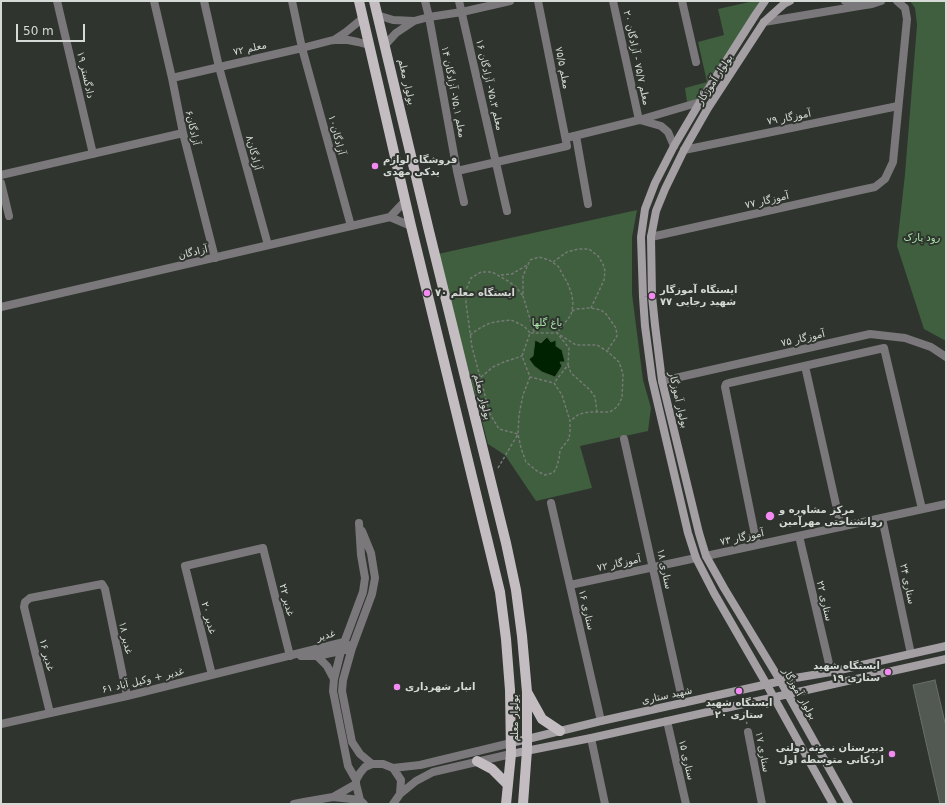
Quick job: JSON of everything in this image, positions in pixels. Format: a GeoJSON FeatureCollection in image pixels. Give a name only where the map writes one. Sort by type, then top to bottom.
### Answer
{"type":"FeatureCollection","features":[{"type":"Feature","properties":{"kind":"main road","name":"بولوار معلم"},"geometry":{"type":"LineString","coordinates":[[359,1],[405,201],[500,592],[510,690],[511,743],[506,804]]}},
{"type":"Feature","properties":{"kind":"main road","name":"بولوار معلم"},"geometry":{"type":"LineString","coordinates":[[374,1],[428,231],[491,480],[516,590],[527,692],[527,750],[523,804]]}},
{"type":"Feature","properties":{"kind":"main road","name":"بولوار آموزگار"},"geometry":{"type":"LineString","coordinates":[[765,1],[700,102],[674,146],[655,183],[645,209],[641,237],[645,326],[652,379],[688,533],[696,558],[714,593],[768,685],[833,804]]}},
{"type":"Feature","properties":{"kind":"main road","name":"بولوار آموزگار"},"geometry":{"type":"LineString","coordinates":[[790,1],[784,4],[764,22],[708,108],[684,150],[665,189],[656,211],[651,237],[653,303],[662,381],[706,556],[788,694],[850,804]]}},
{"type":"Feature","properties":{"kind":"main road","name":"شهید ستاری"},"geometry":{"type":"LineString","coordinates":[[511,743],[601,721],[946,646]]}},
{"type":"Feature","properties":{"kind":"main road"},"geometry":{"type":"LineString","coordinates":[[510,754],[591,738],[946,659]]}},
{"type":"Feature","properties":{"kind":"main road"},"geometry":{"type":"LineString","coordinates":[[527,692],[542,719],[560,732]]}},
{"type":"Feature","properties":{"kind":"main road"},"geometry":{"type":"LineString","coordinates":[[477,762],[492,768],[508,785]]}},
{"type":"Feature","properties":{"kind":"street","name":"دادگستر ۱۹"},"geometry":{"type":"LineString","coordinates":[[57,1],[93,154]]}},
{"type":"Feature","properties":{"kind":"street","name":"آزادگان۶"},"geometry":{"type":"LineString","coordinates":[[154,1],[183,133],[215,258]]}},
{"type":"Feature","properties":{"kind":"street","name":"آزادگان۸"},"geometry":{"type":"LineString","coordinates":[[204,1],[219,67],[268,245]]}},
{"type":"Feature","properties":{"kind":"street","name":"آزادگان۱۰"},"geometry":{"type":"LineString","coordinates":[[292,1],[302,48],[351,226]]}},
{"type":"Feature","properties":{"kind":"street","name":"معلم ۷۵.۱- آزادگان ۱۴"},"geometry":{"type":"LineString","coordinates":[[425,1],[464,202]]}},
{"type":"Feature","properties":{"kind":"street","name":"معلم ۷۵.۳- آزادگان ۱۶"},"geometry":{"type":"LineString","coordinates":[[459,1],[507,211]]}},
{"type":"Feature","properties":{"kind":"street"},"geometry":{"type":"LineString","coordinates":[[385,45],[396,32],[414,21],[510,1]]}},
{"type":"Feature","properties":{"kind":"street","name":"معلم ۷۵/۵"},"geometry":{"type":"LineString","coordinates":[[538,1],[566,138]]}},
{"type":"Feature","properties":{"kind":"street","name":"معلم ۷۵/۷ - آزادگان ۲۰"},"geometry":{"type":"LineString","coordinates":[[613,1],[639,120]]}},
{"type":"Feature","properties":{"kind":"street"},"geometry":{"type":"LineString","coordinates":[[682,1],[696,62]]}},
{"type":"Feature","properties":{"kind":"street"},"geometry":{"type":"LineString","coordinates":[[845,1],[859,6]]}},
{"type":"Feature","properties":{"kind":"street"},"geometry":{"type":"LineString","coordinates":[[764,22],[872,4],[881,1]]}},
{"type":"Feature","properties":{"kind":"street"},"geometry":{"type":"LineString","coordinates":[[897,1],[905,8],[907,18],[898,106]]}},
{"type":"Feature","properties":{"kind":"street"},"geometry":{"type":"LineString","coordinates":[[378,15],[392,20],[414,21]]}},
{"type":"Feature","properties":{"kind":"street"},"geometry":{"type":"LineString","coordinates":[[333,40],[346,32],[363,18]]}},
{"type":"Feature","properties":{"kind":"street"},"geometry":{"type":"LineString","coordinates":[[333,40],[348,40],[369,45]]}},
{"type":"Feature","properties":{"kind":"street","name":"معلم ۷۲"},"geometry":{"type":"LineString","coordinates":[[172,78],[333,40]]}},
{"type":"Feature","properties":{"kind":"street"},"geometry":{"type":"LineString","coordinates":[[458,171],[567,146],[566,138],[639,120],[700,102]]}},
{"type":"Feature","properties":{"kind":"street","name":"۷۹ آموزگار"},"geometry":{"type":"LineString","coordinates":[[684,150],[898,106]]}},
{"type":"Feature","properties":{"kind":"street","name":"۷۷ آموزگار"},"geometry":{"type":"LineString","coordinates":[[651,237],[875,187],[885,179],[893,162],[898,106]]}},
{"type":"Feature","properties":{"kind":"street"},"geometry":{"type":"LineString","coordinates":[[639,120],[661,126],[668,132],[674,146]]}},
{"type":"Feature","properties":{"kind":"street"},"geometry":{"type":"LineString","coordinates":[[1,175],[183,133]]}},
{"type":"Feature","properties":{"kind":"street"},"geometry":{"type":"LineString","coordinates":[[576,136],[588,204]]}},
{"type":"Feature","properties":{"kind":"street"},"geometry":{"type":"LineString","coordinates":[[1,183],[9,216]]}},
{"type":"Feature","properties":{"kind":"street"},"geometry":{"type":"LineString","coordinates":[[405,201],[390,217],[411,226]]}},
{"type":"Feature","properties":{"kind":"street","name":"آزادگان"},"geometry":{"type":"LineString","coordinates":[[1,307],[390,217]]}},
{"type":"Feature","properties":{"kind":"street","name":"آموزگار ۷۵"},"geometry":{"type":"LineString","coordinates":[[662,381],[870,334],[905,338],[931,347],[946,357]]}},
{"type":"Feature","properties":{"kind":"street"},"geometry":{"type":"LineString","coordinates":[[757,545],[725,387],[726,384],[884,348],[922,509]]}},
{"type":"Feature","properties":{"kind":"street"},"geometry":{"type":"LineString","coordinates":[[805,366],[841,527]]}},
{"type":"Feature","properties":{"kind":"street","name":"ستاری ۱۸"},"geometry":{"type":"LineString","coordinates":[[624,439],[683,703]]}},
{"type":"Feature","properties":{"kind":"street","name":"ستاری ۱۶"},"geometry":{"type":"LineString","coordinates":[[551,503],[601,721]]}},
{"type":"Feature","properties":{"kind":"street","name":"۷۳ آموزگار"},"geometry":{"type":"LineString","coordinates":[[706,556],[946,504]]}},
{"type":"Feature","properties":{"kind":"street","name":"ستاری ۲۴"},"geometry":{"type":"LineString","coordinates":[[882,518],[911,654]]}},
{"type":"Feature","properties":{"kind":"street"},"geometry":{"type":"LineString","coordinates":[[294,804],[332,797],[356,782],[360,773],[365,767],[372,764],[360,754],[352,742],[342,691],[343,680],[352,648],[372,594],[375,578],[371,553],[359,524],[361,555],[365,578],[362,592],[341,651],[334,679],[333,691],[348,766],[356,782],[362,802],[332,797]]}},
{"type":"Feature","properties":{"kind":"street","name":"ستاری ۲۲"},"geometry":{"type":"LineString","coordinates":[[798,536],[831,672]]}},
{"type":"Feature","properties":{"kind":"street","name":"غدیر ۲۲"},"geometry":{"type":"LineString","coordinates":[[184,566],[263,548],[290,656]]}},
{"type":"Feature","properties":{"kind":"street","name":"۷۲ آموزگار"},"geometry":{"type":"LineString","coordinates":[[570,585],[696,558]]}},
{"type":"Feature","properties":{"kind":"street","name":"غدیر ۲۰"},"geometry":{"type":"LineString","coordinates":[[184,566],[212,675]]}},
{"type":"Feature","properties":{"kind":"street","name":"غدیر ۱۸"},"geometry":{"type":"LineString","coordinates":[[25,602],[30,598],[102,584],[127,696]]}},
{"type":"Feature","properties":{"kind":"street","name":"غدیر ۱۶"},"geometry":{"type":"LineString","coordinates":[[25,602],[24,607],[50,713]]}},
{"type":"Feature","properties":{"kind":"street","name":"غدیر"},"geometry":{"type":"LineString","coordinates":[[290,656],[344,642],[352,648]]}},
{"type":"Feature","properties":{"kind":"street","name":"غدیر"},"geometry":{"type":"LineString","coordinates":[[290,656],[317,656],[352,648]]}},
{"type":"Feature","properties":{"kind":"street","name":"غدیر + وکیل آباد ۶۱"},"geometry":{"type":"LineString","coordinates":[[1,724],[127,696],[290,656]]}},
{"type":"Feature","properties":{"kind":"street"},"geometry":{"type":"LineString","coordinates":[[317,656],[328,666],[334,679]]}},
{"type":"Feature","properties":{"kind":"street","name":"ستاری ۱۵"},"geometry":{"type":"LineString","coordinates":[[666,721],[686,804]]}},
{"type":"Feature","properties":{"kind":"street","name":"ستاری ۱۷"},"geometry":{"type":"LineString","coordinates":[[748,732],[762,804]]}},
{"type":"Feature","properties":{"kind":"street"},"geometry":{"type":"LineString","coordinates":[[591,738],[605,804]]}},
{"type":"Feature","properties":{"kind":"street","name":"شهید ستاری"},"geometry":{"type":"LineString","coordinates":[[372,764],[383,764],[393,768],[420,765],[511,743]]}},
{"type":"Feature","properties":{"kind":"street"},"geometry":{"type":"LineString","coordinates":[[393,804],[400,794],[433,772],[510,754]]}},
{"type":"Feature","properties":{"kind":"street"},"geometry":{"type":"LineString","coordinates":[[393,768],[401,780],[400,794]]}},
{"type":"Feature","properties":{"kind":"path"},"geometry":{"type":"LineString","coordinates":[[552,262],[567,252],[578,249],[589,249],[598,256],[605,271],[604,280],[591,308]]}},
{"type":"Feature","properties":{"kind":"path"},"geometry":{"type":"LineString","coordinates":[[534,332],[523,296],[523,276],[530,260],[539,257],[558,266],[572,295],[571,315],[557,332]]}},
{"type":"Feature","properties":{"kind":"path"},"geometry":{"type":"LineString","coordinates":[[500,275],[512,274],[527,265]]}},
{"type":"Feature","properties":{"kind":"path"},"geometry":{"type":"LineString","coordinates":[[518,434],[499,429],[490,414],[472,347],[466,303],[466,290],[472,278],[481,272],[492,272],[508,280],[523,296]]}},
{"type":"Feature","properties":{"kind":"path"},"geometry":{"type":"LineString","coordinates":[[572,311],[591,308],[601,310],[606,314],[616,328],[617,336],[608,351]]}},
{"type":"Feature","properties":{"kind":"path"},"geometry":{"type":"LineString","coordinates":[[470,335],[490,323],[511,320],[524,326],[530,333]]}},
{"type":"Feature","properties":{"kind":"path"},"geometry":{"type":"LineString","coordinates":[[557,332],[568,348],[568,365],[571,372],[590,390],[595,397],[597,412]]}},
{"type":"Feature","properties":{"kind":"path"},"geometry":{"type":"LineString","coordinates":[[530,333],[557,332],[576,345],[597,345],[608,351],[619,362],[623,374],[622,398],[617,407],[610,412],[589,412],[579,414],[570,421]]}},
{"type":"Feature","properties":{"kind":"path"},"geometry":{"type":"LineString","coordinates":[[530,333],[522,356],[530,378],[523,394],[519,415],[518,434],[526,462],[537,471],[545,475],[553,473],[556,469],[560,450],[569,439],[570,421],[562,395],[554,384],[530,378]]}},
{"type":"Feature","properties":{"kind":"path"},"geometry":{"type":"LineString","coordinates":[[480,377],[493,367],[522,356]]}},
{"type":"Feature","properties":{"kind":"path"},"geometry":{"type":"LineString","coordinates":[[554,384],[568,365]]}},
{"type":"Feature","properties":{"kind":"path"},"geometry":{"type":"LineString","coordinates":[[491,480],[518,434]]}},
{"type":"Feature","properties":{"kind":"path","name":"ستاری ۱۷"},"geometry":{"type":"LineString","coordinates":[[743,704],[748,732]]}},
{"type":"Feature","properties":{"kind":"green space"},"geometry":{"type":"Polygon","coordinates":[[[754,1],[762,1],[699,99],[687,102],[685,88],[707,82],[698,42],[724,35],[718,9],[754,1]]]}},
{"type":"Feature","properties":{"kind":"green space","name":"رود پارک"},"geometry":{"type":"Polygon","coordinates":[[[910,1],[946,1],[946,341],[924,329],[897,246],[905,174],[917,25],[915,8],[910,1]]]}},
{"type":"Feature","properties":{"kind":"green space","name":"باغ گلها"},"geometry":{"type":"Polygon","coordinates":[[[637,210],[632,237],[632,294],[643,380],[651,408],[648,431],[580,446],[592,488],[536,501],[505,455],[488,444],[438,254],[637,210]]]}},
{"type":"Feature","properties":{"kind":"shaded area"},"geometry":{"type":"Polygon","coordinates":[[[547,337],[551,342],[556,340],[556,346],[562,350],[565,362],[560,362],[562,366],[555,377],[542,372],[534,366],[529,359],[533,356],[535,340],[541,343],[547,337]]]}},
{"type":"Feature","properties":{"kind":"building"},"geometry":{"type":"Polygon","coordinates":[[[935,680],[946,727],[946,804],[940,804],[913,685],[935,680]]]}},
{"type":"Feature","properties":{"kind":"place","name":"فروشگاه لوازم یدکی مهدی"},"geometry":{"type":"Point","coordinates":[375,166]}},
{"type":"Feature","properties":{"kind":"place","name":"ایستگاه معلم ۷۰"},"geometry":{"type":"Point","coordinates":[427,293]}},
{"type":"Feature","properties":{"kind":"place","name":"ایستگاه آموزگار شهید رجایی ۷۷"},"geometry":{"type":"Point","coordinates":[652,296]}},
{"type":"Feature","properties":{"kind":"place","name":"مرکز مشاوره و روانشناختی مهرآمین"},"geometry":{"type":"Point","coordinates":[770,516]}},
{"type":"Feature","properties":{"kind":"place","name":"ایستگاه شهید ستاری ۱۹"},"geometry":{"type":"Point","coordinates":[888,672]}},
{"type":"Feature","properties":{"kind":"place","name":"انبار شهرداری"},"geometry":{"type":"Point","coordinates":[397,687]}},
{"type":"Feature","properties":{"kind":"place","name":"ایستگاه شهید ستاری ۲۰"},"geometry":{"type":"Point","coordinates":[739,691]}},
{"type":"Feature","properties":{"kind":"place","name":"دبیرستان نمونه دولتی اردکانی متوسطه اول"},"geometry":{"type":"Point","coordinates":[892,754]}}]}
